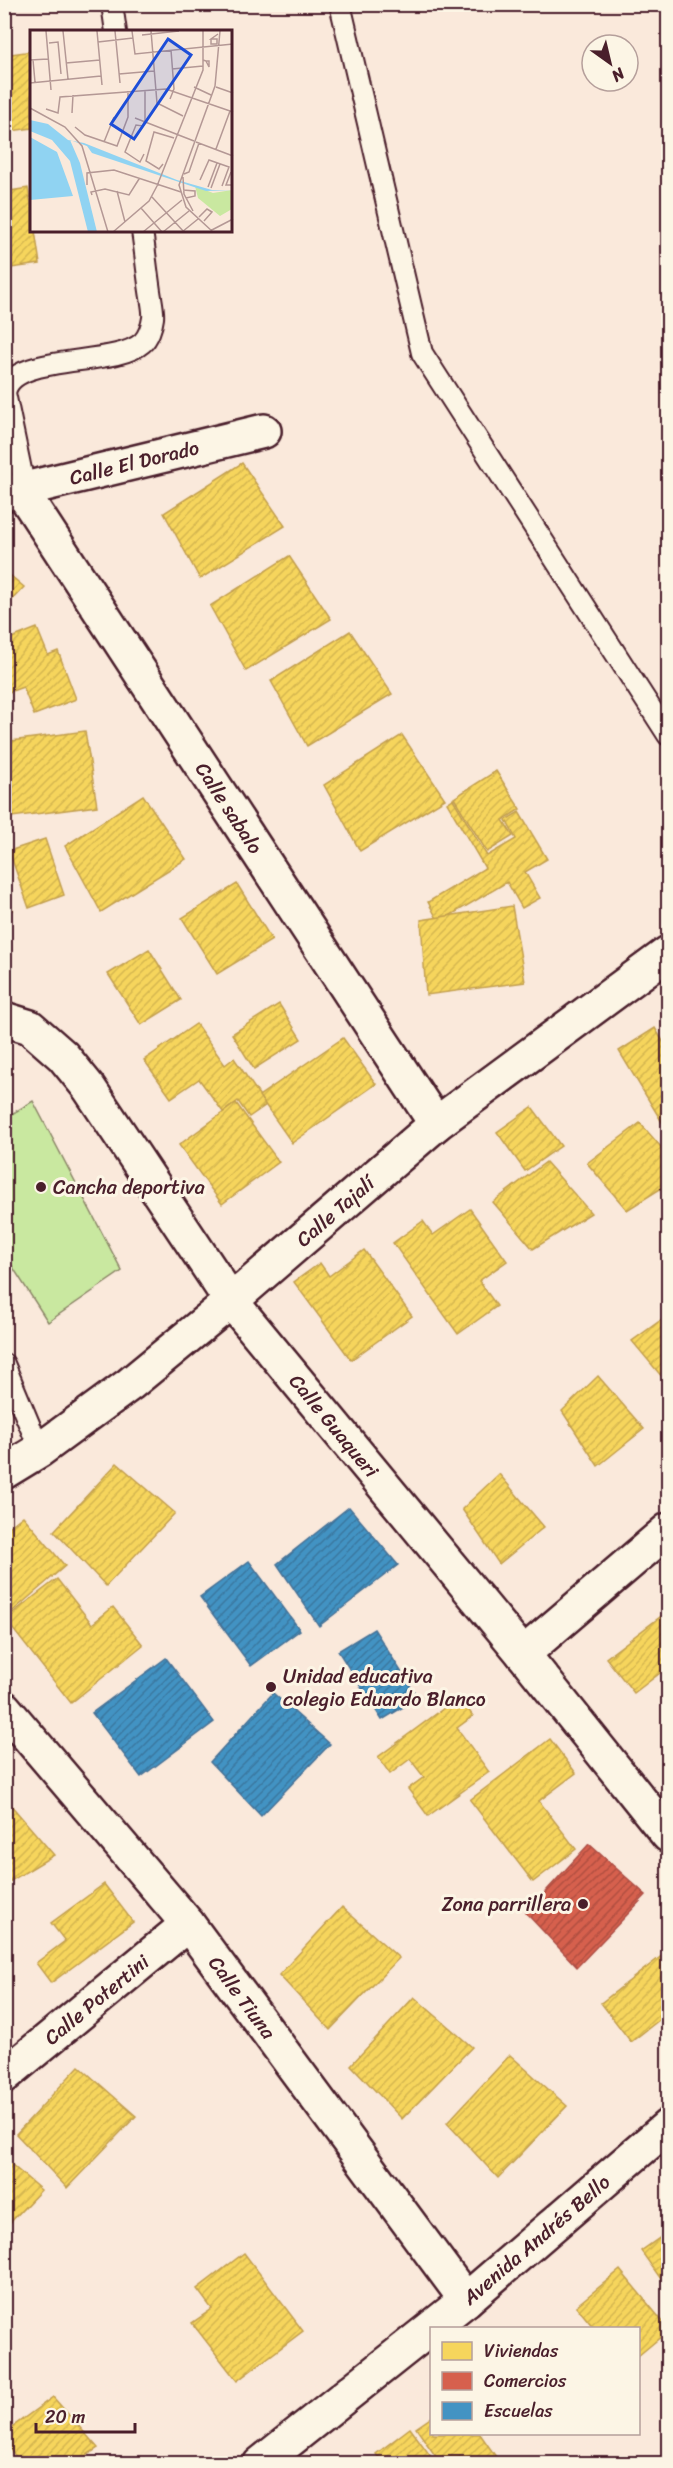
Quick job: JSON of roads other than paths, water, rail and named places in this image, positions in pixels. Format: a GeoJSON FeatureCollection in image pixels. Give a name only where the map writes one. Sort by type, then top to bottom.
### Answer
{"type":"FeatureCollection","features":[{"type":"Feature","properties":{"kind":"street","name":"Calle El Dorado"},"geometry":{"type":"LineString","coordinates":[[17,491],[264,431]]}},
{"type":"Feature","properties":{"kind":"street","name":"Calle sabalo"},"geometry":{"type":"LineString","coordinates":[[17,491],[436,1124]]}},
{"type":"Feature","properties":{"kind":"street","name":"Calle Tajalí"},"geometry":{"type":"LineString","coordinates":[[4,1472],[40,1450],[130,1383],[231,1301],[436,1124],[669,953]]}},
{"type":"Feature","properties":{"kind":"street","name":"Calle Guaqueri"},"geometry":{"type":"LineString","coordinates":[[4,1019],[30,1028],[63,1056],[89,1088],[231,1301],[523,1654],[669,1835]]}},
{"type":"Feature","properties":{"kind":"street"},"geometry":{"type":"LineString","coordinates":[[523,1654],[669,1530]]}},
{"type":"Feature","properties":{"kind":"street","name":"Calle Tiuna"},"geometry":{"type":"LineString","coordinates":[[4,1708],[188,1924],[466,2300]]}},
{"type":"Feature","properties":{"kind":"street","name":"Calle Potertini"},"geometry":{"type":"LineString","coordinates":[[4,2076],[188,1924]]}},
{"type":"Feature","properties":{"kind":"street","name":"Avenida Andrés Bello"},"geometry":{"type":"LineString","coordinates":[[432,2327],[669,2126]]}},
{"type":"Feature","properties":{"kind":"street","name":"Avenida Andrés Bello"},"geometry":{"type":"LineString","coordinates":[[260,2463],[430,2328]]}},
{"type":"Feature","properties":{"kind":"lane"},"geometry":{"type":"LineString","coordinates":[[112,4],[116,30]]}},
{"type":"Feature","properties":{"kind":"lane"},"geometry":{"type":"LineString","coordinates":[[340,4],[422,353],[669,735]]}},
{"type":"Feature","properties":{"kind":"lane"},"geometry":{"type":"LineString","coordinates":[[17,491],[6,386],[12,379],[27,370],[122,352],[141,343],[149,333],[153,317],[142,232]]}},
{"type":"Feature","properties":{"kind":"lane"},"geometry":{"type":"LineString","coordinates":[[4,1364],[40,1450]]}},
{"type":"Feature","properties":{"kind":"place","name":"Cancha deportiva"},"geometry":{"type":"Point","coordinates":[41,1187]}},
{"type":"Feature","properties":{"kind":"place","name":"Unidad educativa colegio Eduardo Blanco"},"geometry":{"type":"Point","coordinates":[271,1687]}},
{"type":"Feature","properties":{"kind":"place","name":"Zona parrillera"},"geometry":{"type":"Point","coordinates":[583,1904]}}]}
